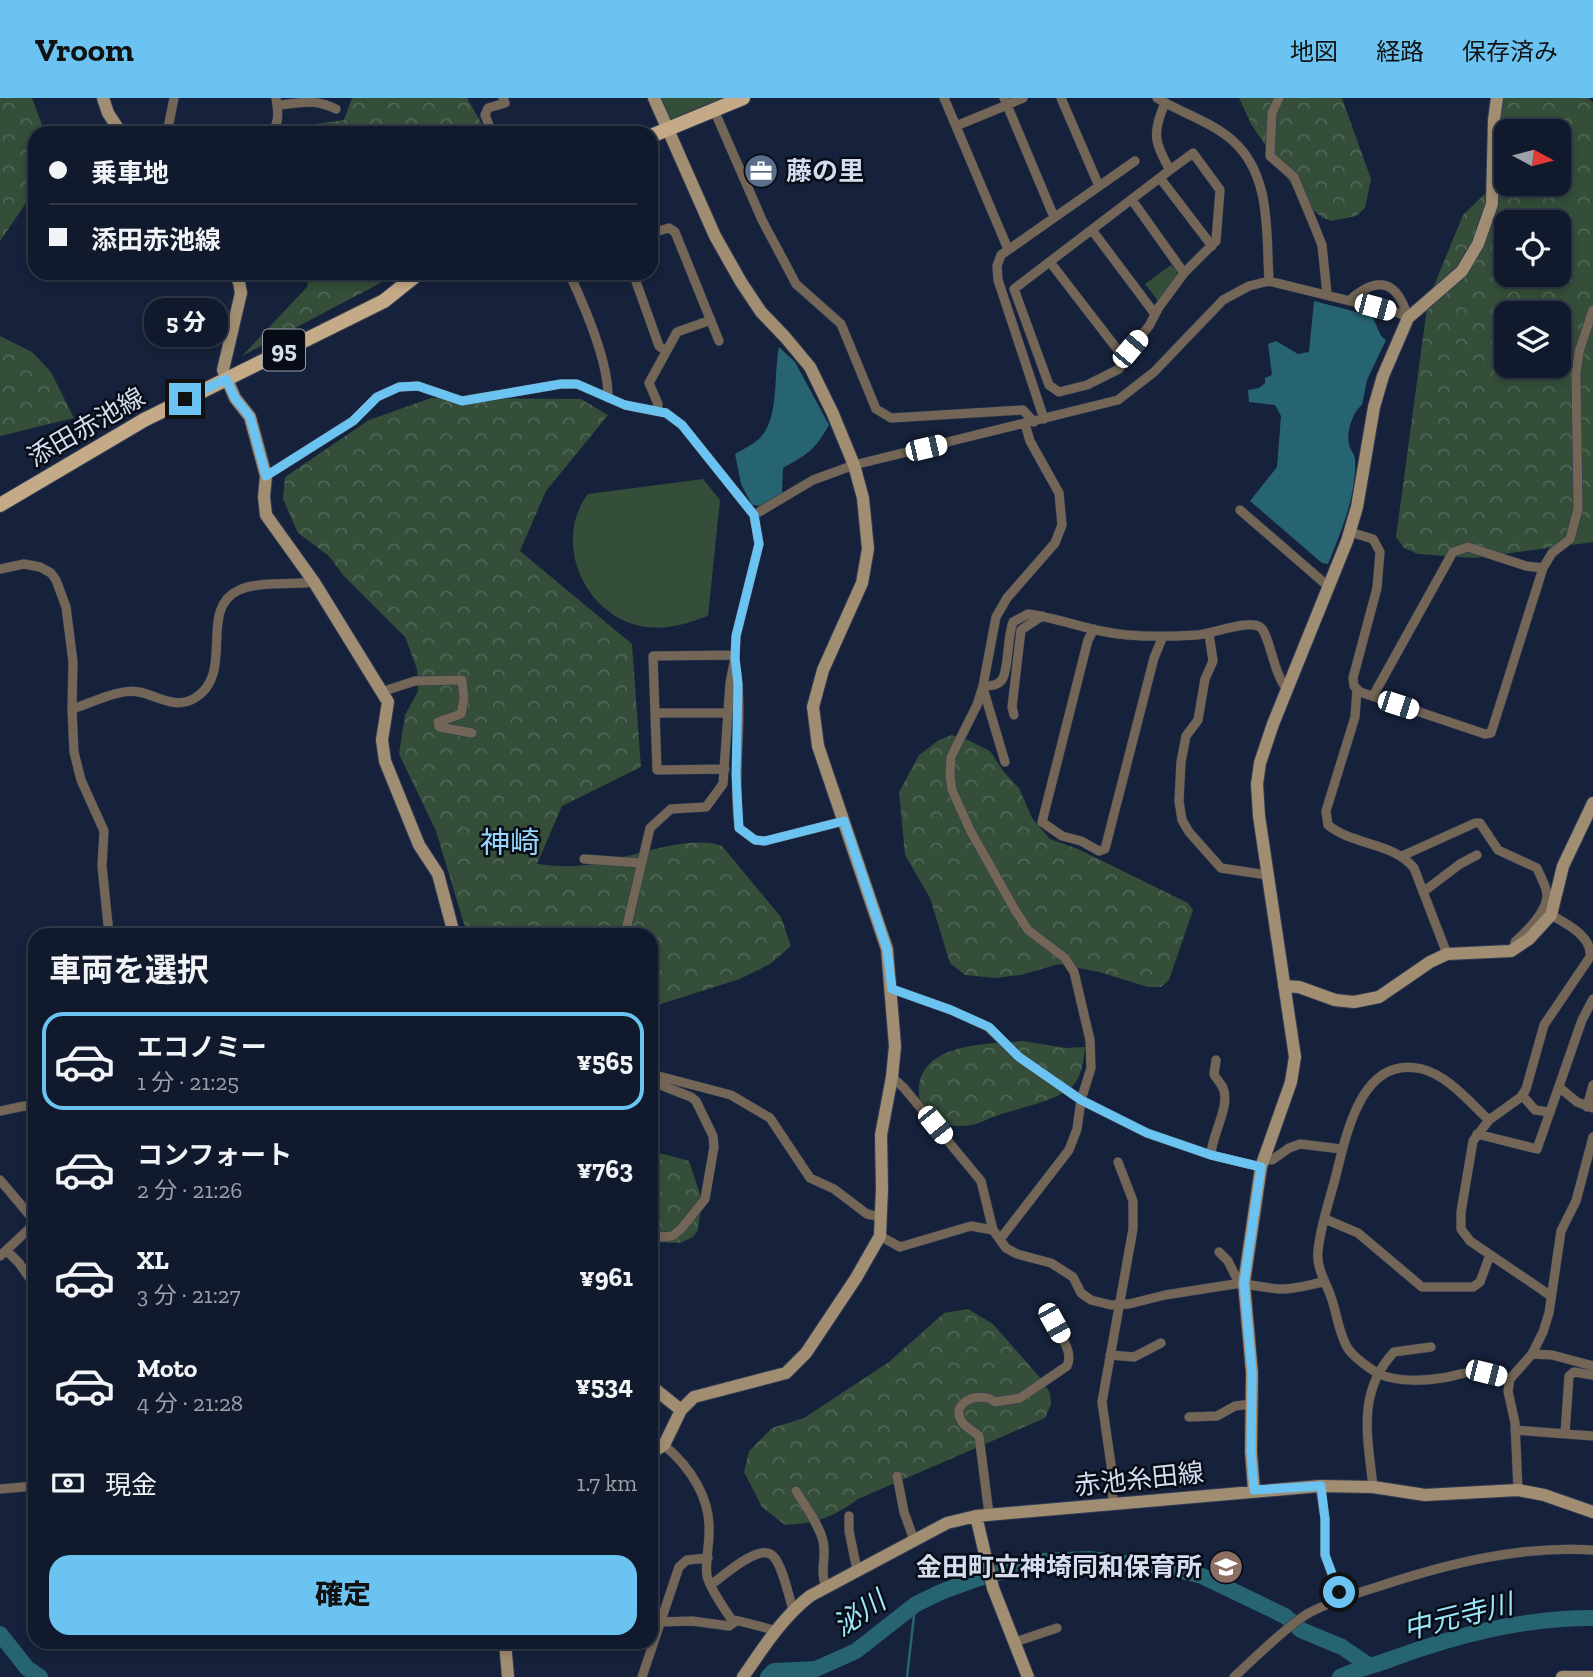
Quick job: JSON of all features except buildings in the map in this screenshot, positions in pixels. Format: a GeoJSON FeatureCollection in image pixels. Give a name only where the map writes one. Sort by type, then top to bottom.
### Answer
{"type":"FeatureCollection","features":[{"type":"Feature","properties":{"kind":"main road"},"geometry":{"type":"LineString","coordinates":[[658,133],[743,98]]}},
{"type":"Feature","properties":{"kind":"main road","name":"添田赤池線"},"geometry":{"type":"LineString","coordinates":[[0,505],[144,420],[384,301],[410,280]]}},
{"type":"Feature","properties":{"kind":"street"},"geometry":{"type":"LineString","coordinates":[[103,98],[116,126]]}},
{"type":"Feature","properties":{"kind":"street"},"geometry":{"type":"LineString","coordinates":[[168,126],[174,98]]}},
{"type":"Feature","properties":{"kind":"street"},"geometry":{"type":"LineString","coordinates":[[489,126],[485,115],[488,108],[505,103],[503,98]]}},
{"type":"Feature","properties":{"kind":"street"},"geometry":{"type":"LineString","coordinates":[[654,98],[715,236],[761,312],[810,367],[834,414],[854,465],[863,498],[868,549],[862,583],[823,670],[813,707],[818,746],[887,949],[895,1046],[881,1135],[880,1236],[856,1278],[806,1353],[786,1373],[694,1397],[681,1410],[664,1445],[658,1449]]}},
{"type":"Feature","properties":{"kind":"street"},"geometry":{"type":"LineString","coordinates":[[944,98],[1008,249]]}},
{"type":"Feature","properties":{"kind":"street"},"geometry":{"type":"LineString","coordinates":[[956,126],[1005,102],[1023,98]]}},
{"type":"Feature","properties":{"kind":"street"},"geometry":{"type":"LineString","coordinates":[[1061,98],[1099,186]]}},
{"type":"Feature","properties":{"kind":"street"},"geometry":{"type":"LineString","coordinates":[[1270,98],[1277,103],[1270,156],[1294,177],[1322,244],[1327,294]]}},
{"type":"Feature","properties":{"kind":"street"},"geometry":{"type":"LineString","coordinates":[[1254,1490],[1251,1452],[1252,1373],[1242,1283],[1262,1163],[1291,1082],[1295,1057],[1267,874],[1257,784],[1259,763],[1350,532],[1360,494],[1374,407],[1383,376],[1408,318],[1462,271],[1478,244],[1492,204],[1497,98]]}},
{"type":"Feature","properties":{"kind":"street"},"geometry":{"type":"LineString","coordinates":[[276,126],[276,101],[303,103],[313,99],[336,109]]}},
{"type":"Feature","properties":{"kind":"street"},"geometry":{"type":"LineString","coordinates":[[1170,170],[1155,136],[1161,100],[1231,139],[1247,156],[1258,176],[1264,205],[1269,281]]}},
{"type":"Feature","properties":{"kind":"street"},"geometry":{"type":"LineString","coordinates":[[1005,102],[1054,217]]}},
{"type":"Feature","properties":{"kind":"street"},"geometry":{"type":"LineString","coordinates":[[714,110],[762,220],[796,284],[841,324],[876,409],[891,418],[1023,410],[1034,422]]}},
{"type":"Feature","properties":{"kind":"street"},"geometry":{"type":"LineString","coordinates":[[1193,153],[1220,190],[1216,241],[1184,273],[1119,369],[1087,385],[1059,392],[1049,385],[1014,289],[1160,178],[1193,153]]}},
{"type":"Feature","properties":{"kind":"street"},"geometry":{"type":"LineString","coordinates":[[1001,1238],[1069,1150],[1077,1129],[1081,1100],[1091,1069],[1090,1040],[1074,972],[1065,958],[1028,930],[970,830],[952,790],[951,757],[983,687],[996,617],[1007,598],[1055,543],[1062,525],[1059,494],[1030,441],[1034,422],[1016,335],[998,280],[997,267],[1000,255],[1135,161]]}},
{"type":"Feature","properties":{"kind":"street"},"geometry":{"type":"LineString","coordinates":[[1160,178],[1212,246]]}},
{"type":"Feature","properties":{"kind":"street"},"geometry":{"type":"LineString","coordinates":[[1132,200],[1184,273]]}},
{"type":"Feature","properties":{"kind":"street"},"geometry":{"type":"LineString","coordinates":[[658,231],[669,228],[676,232],[719,341]]}},
{"type":"Feature","properties":{"kind":"street"},"geometry":{"type":"LineString","coordinates":[[1092,230],[1155,314]]}},
{"type":"Feature","properties":{"kind":"street"},"geometry":{"type":"LineString","coordinates":[[1050,262],[1124,358]]}},
{"type":"Feature","properties":{"kind":"street"},"geometry":{"type":"LineString","coordinates":[[238,280],[241,293],[223,370],[235,398],[250,417],[266,476],[266,515],[278,536],[314,582],[388,702],[382,740],[385,761],[419,845],[438,874],[452,928]]}},
{"type":"Feature","properties":{"kind":"street"},"geometry":{"type":"LineString","coordinates":[[572,280],[599,351],[608,398]]}},
{"type":"Feature","properties":{"kind":"street"},"geometry":{"type":"LineString","coordinates":[[635,280],[659,346],[666,351]]}},
{"type":"Feature","properties":{"kind":"street"},"geometry":{"type":"LineString","coordinates":[[754,515],[813,481],[854,465],[1118,400],[1154,372],[1223,300],[1249,286],[1269,281],[1399,313],[1408,318]]}},
{"type":"Feature","properties":{"kind":"street"},"geometry":{"type":"LineString","coordinates":[[1350,300],[1374,285],[1390,286],[1397,292],[1408,318]]}},
{"type":"Feature","properties":{"kind":"street"},"geometry":{"type":"LineString","coordinates":[[1357,689],[1485,734],[1491,733],[1543,568],[1552,553],[1570,539],[1574,528],[1578,509],[1576,374],[1579,352],[1593,310]]}},
{"type":"Feature","properties":{"kind":"street"},"geometry":{"type":"LineString","coordinates":[[657,411],[658,404],[649,383],[677,332],[711,320]]}},
{"type":"Feature","properties":{"kind":"street"},"geometry":{"type":"LineString","coordinates":[[1016,335],[1029,331]]}},
{"type":"Feature","properties":{"kind":"street"},"geometry":{"type":"LineString","coordinates":[[266,476],[353,421],[377,397],[399,387],[418,386],[462,401],[561,384],[577,384],[625,405],[666,413],[682,425],[754,515],[759,544],[736,636],[723,785],[706,807],[671,810],[650,828],[626,928]]}},
{"type":"Feature","properties":{"kind":"street"},"geometry":{"type":"LineString","coordinates":[[1240,510],[1329,587]]}},
{"type":"Feature","properties":{"kind":"street"},"geometry":{"type":"LineString","coordinates":[[1350,532],[1373,539],[1380,552],[1376,597],[1353,678],[1357,689],[1355,717],[1326,811],[1328,825],[1341,835],[1402,856],[1414,868],[1447,954]]}},
{"type":"Feature","properties":{"kind":"street"},"geometry":{"type":"LineString","coordinates":[[1373,696],[1453,552],[1468,547],[1526,566],[1543,568]]}},
{"type":"Feature","properties":{"kind":"street"},"geometry":{"type":"LineString","coordinates":[[0,569],[16,565],[32,566],[51,573],[66,607],[72,650],[74,752],[80,780],[104,831],[102,866],[108,928]]}},
{"type":"Feature","properties":{"kind":"street"},"geometry":{"type":"LineString","coordinates":[[72,709],[128,691],[178,704],[197,697],[216,673],[218,621],[221,608],[228,597],[251,586],[314,582]]}},
{"type":"Feature","properties":{"kind":"street"},"geometry":{"type":"LineString","coordinates":[[983,687],[996,685],[1003,679],[1009,631],[1013,622],[1028,614],[1094,629],[1163,636],[1209,634],[1250,624],[1260,627],[1266,635],[1280,682],[1287,690]]}},
{"type":"Feature","properties":{"kind":"street"},"geometry":{"type":"LineString","coordinates":[[1014,715],[1012,707],[1021,629],[1042,616]]}},
{"type":"Feature","properties":{"kind":"street"},"geometry":{"type":"LineString","coordinates":[[1094,629],[1088,640],[1042,822],[1062,836],[1082,841],[1099,851],[1105,849],[1154,658],[1163,636]]}},
{"type":"Feature","properties":{"kind":"street"},"geometry":{"type":"LineString","coordinates":[[1209,634],[1213,661],[1205,679],[1198,720],[1186,736],[1181,762],[1179,801],[1182,820],[1189,832],[1221,868],[1267,874]]}},
{"type":"Feature","properties":{"kind":"street"},"geometry":{"type":"LineString","coordinates":[[725,769],[657,770],[653,656],[735,657]]}},
{"type":"Feature","properties":{"kind":"street"},"geometry":{"type":"LineString","coordinates":[[735,657],[738,684],[736,775],[739,828],[755,840],[765,841],[844,821]]}},
{"type":"Feature","properties":{"kind":"street"},"geometry":{"type":"LineString","coordinates":[[381,692],[415,681],[462,680],[464,699],[461,714],[438,722],[439,727],[472,733]]}},
{"type":"Feature","properties":{"kind":"street"},"geometry":{"type":"LineString","coordinates":[[983,687],[1005,762]]}},
{"type":"Feature","properties":{"kind":"street"},"geometry":{"type":"LineString","coordinates":[[655,713],[728,713]]}},
{"type":"Feature","properties":{"kind":"street"},"geometry":{"type":"LineString","coordinates":[[1284,986],[1299,987],[1335,1000],[1354,1002],[1379,997],[1430,962],[1447,954],[1489,953],[1515,948],[1529,939],[1551,915],[1570,846],[1593,803]]}},
{"type":"Feature","properties":{"kind":"street"},"geometry":{"type":"LineString","coordinates":[[1402,856],[1480,823],[1498,850],[1537,868],[1547,893],[1545,905],[1515,942],[1515,948]]}},
{"type":"Feature","properties":{"kind":"street"},"geometry":{"type":"LineString","coordinates":[[1423,892],[1460,864],[1477,855]]}},
{"type":"Feature","properties":{"kind":"street"},"geometry":{"type":"LineString","coordinates":[[584,859],[640,863]]}},
{"type":"Feature","properties":{"kind":"street"},"geometry":{"type":"LineString","coordinates":[[1551,915],[1584,937],[1593,949],[1544,1025],[1526,1089],[1489,1120],[1473,1140],[1461,1212],[1461,1229],[1471,1241],[1551,1296]]}},
{"type":"Feature","properties":{"kind":"street"},"geometry":{"type":"LineString","coordinates":[[892,989],[989,1027],[1019,1057],[1081,1100],[1147,1133],[1211,1155],[1262,1163],[1300,1144],[1341,1149]]}},
{"type":"Feature","properties":{"kind":"street"},"geometry":{"type":"LineString","coordinates":[[1477,1134],[1537,1149],[1582,1020],[1593,999]]}},
{"type":"Feature","properties":{"kind":"street"},"geometry":{"type":"LineString","coordinates":[[1211,1155],[1224,1098],[1224,1089],[1214,1074],[1216,1060]]}},
{"type":"Feature","properties":{"kind":"street"},"geometry":{"type":"LineString","coordinates":[[1489,1120],[1445,1080],[1420,1068],[1389,1072],[1376,1080],[1366,1090],[1354,1111],[1341,1149],[1317,1253],[1323,1282],[1331,1296],[1339,1329],[1348,1349],[1379,1373],[1398,1379],[1442,1378],[1474,1372],[1510,1379]]}},
{"type":"Feature","properties":{"kind":"street"},"geometry":{"type":"LineString","coordinates":[[658,1076],[731,1095],[770,1118],[810,1178],[834,1189],[867,1214],[881,1217]]}},
{"type":"Feature","properties":{"kind":"street"},"geometry":{"type":"LineString","coordinates":[[892,1077],[981,1181],[993,1230],[1006,1248],[1017,1254],[1051,1263],[1073,1277],[1081,1293],[1091,1300],[1119,1305],[1242,1283],[1283,1290],[1323,1282]]}},
{"type":"Feature","properties":{"kind":"street"},"geometry":{"type":"LineString","coordinates":[[658,1235],[672,1236],[705,1199],[714,1147],[713,1136],[696,1101],[663,1086],[663,1078]]}},
{"type":"Feature","properties":{"kind":"street"},"geometry":{"type":"LineString","coordinates":[[1560,1088],[1577,1102],[1590,1107],[1593,1085]]}},
{"type":"Feature","properties":{"kind":"street"},"geometry":{"type":"LineString","coordinates":[[1522,1095],[1535,1110],[1550,1112]]}},
{"type":"Feature","properties":{"kind":"street"},"geometry":{"type":"LineString","coordinates":[[0,1111],[28,1106]]}},
{"type":"Feature","properties":{"kind":"street"},"geometry":{"type":"LineString","coordinates":[[1518,1490],[1515,1430],[1508,1391],[1510,1379],[1532,1354],[1543,1332],[1561,1231],[1576,1201],[1593,1137]]}},
{"type":"Feature","properties":{"kind":"street"},"geometry":{"type":"LineString","coordinates":[[1113,1503],[1112,1472],[1102,1402],[1133,1229],[1133,1201],[1118,1162]]}},
{"type":"Feature","properties":{"kind":"street"},"geometry":{"type":"LineString","coordinates":[[0,1180],[28,1213]]}},
{"type":"Feature","properties":{"kind":"street"},"geometry":{"type":"LineString","coordinates":[[1325,1219],[1358,1233],[1422,1287],[1473,1287],[1480,1282],[1490,1255]]}},
{"type":"Feature","properties":{"kind":"street"},"geometry":{"type":"LineString","coordinates":[[880,1236],[900,1247],[971,1226],[993,1230]]}},
{"type":"Feature","properties":{"kind":"street"},"geometry":{"type":"LineString","coordinates":[[28,1230],[3,1254],[19,1263],[28,1276]]}},
{"type":"Feature","properties":{"kind":"street"},"geometry":{"type":"LineString","coordinates":[[1219,1252],[1242,1283]]}},
{"type":"Feature","properties":{"kind":"street"},"geometry":{"type":"LineString","coordinates":[[989,1514],[979,1436],[964,1425],[960,1416],[961,1408],[965,1401],[977,1396],[988,1396],[995,1402],[1020,1398],[1067,1366],[1070,1360],[1069,1351],[1054,1323]]}},
{"type":"Feature","properties":{"kind":"street"},"geometry":{"type":"LineString","coordinates":[[1110,1355],[1134,1357],[1161,1343]]}},
{"type":"Feature","properties":{"kind":"street"},"geometry":{"type":"LineString","coordinates":[[1373,1487],[1366,1416],[1368,1397],[1379,1373],[1394,1352],[1431,1347]]}},
{"type":"Feature","properties":{"kind":"street"},"geometry":{"type":"LineString","coordinates":[[1532,1354],[1552,1355],[1593,1366]]}},
{"type":"Feature","properties":{"kind":"street"},"geometry":{"type":"LineString","coordinates":[[1565,1434],[1569,1376],[1574,1372],[1593,1375]]}},
{"type":"Feature","properties":{"kind":"street"},"geometry":{"type":"LineString","coordinates":[[658,1392],[681,1410]]}},
{"type":"Feature","properties":{"kind":"street"},"geometry":{"type":"LineString","coordinates":[[1189,1417],[1217,1416],[1235,1406],[1252,1404]]}},
{"type":"Feature","properties":{"kind":"street"},"geometry":{"type":"LineString","coordinates":[[1515,1430],[1593,1436]]}},
{"type":"Feature","properties":{"kind":"street"},"geometry":{"type":"LineString","coordinates":[[664,1445],[690,1473],[703,1496],[709,1517],[707,1576],[731,1619],[774,1630]]}},
{"type":"Feature","properties":{"kind":"street"},"geometry":{"type":"LineString","coordinates":[[897,1476],[904,1512],[914,1540]]}},
{"type":"Feature","properties":{"kind":"street"},"geometry":{"type":"LineString","coordinates":[[1321,1486],[1325,1555],[1341,1599]]}},
{"type":"Feature","properties":{"kind":"street","name":"赤池糸田線"},"geometry":{"type":"LineString","coordinates":[[743,1677],[774,1630],[793,1609],[826,1586],[947,1523],[976,1516],[1321,1486],[1373,1487],[1425,1495],[1518,1490],[1544,1495],[1593,1512]]}},
{"type":"Feature","properties":{"kind":"street"},"geometry":{"type":"LineString","coordinates":[[0,1489],[28,1487]]}},
{"type":"Feature","properties":{"kind":"street"},"geometry":{"type":"LineString","coordinates":[[796,1491],[823,1539],[823,1579],[826,1586]]}},
{"type":"Feature","properties":{"kind":"street"},"geometry":{"type":"LineString","coordinates":[[849,1516],[849,1531],[857,1570]]}},
{"type":"Feature","properties":{"kind":"street"},"geometry":{"type":"LineString","coordinates":[[976,1516],[993,1588],[1028,1677]]}},
{"type":"Feature","properties":{"kind":"street"},"geometry":{"type":"LineString","coordinates":[[1234,1677],[1306,1615],[1341,1599],[1402,1578],[1508,1554],[1537,1550],[1593,1550]]}},
{"type":"Feature","properties":{"kind":"street"},"geometry":{"type":"LineString","coordinates":[[712,1585],[757,1552],[766,1552],[776,1559],[793,1609]]}},
{"type":"Feature","properties":{"kind":"street"},"geometry":{"type":"LineString","coordinates":[[658,1631],[679,1567],[687,1560],[708,1558]]}},
{"type":"Feature","properties":{"kind":"street"},"geometry":{"type":"LineString","coordinates":[[661,1622],[692,1620],[729,1626],[736,1621]]}},
{"type":"Feature","properties":{"kind":"street"},"geometry":{"type":"LineString","coordinates":[[1014,1642],[1057,1628]]}},
{"type":"Feature","properties":{"kind":"street"},"geometry":{"type":"LineString","coordinates":[[506,1649],[508,1677]]}},
{"type":"Feature","properties":{"kind":"street"},"geometry":{"type":"LineString","coordinates":[[642,1677],[652,1649]]}},
{"type":"Feature","properties":{"kind":"street"},"geometry":{"type":"LineString","coordinates":[[1562,1677],[1593,1677]]}},
{"type":"Feature","properties":{"kind":"green space"},"geometry":{"type":"Polygon","coordinates":[[[0,98],[32,98],[42,126],[28,126],[28,200],[0,241],[0,98]]]}},
{"type":"Feature","properties":{"kind":"green space"},"geometry":{"type":"Polygon","coordinates":[[[352,98],[467,98],[483,126],[314,126],[344,120],[352,98]]]}},
{"type":"Feature","properties":{"kind":"green space"},"geometry":{"type":"Polygon","coordinates":[[[660,98],[729,98],[669,121],[660,98]]]}},
{"type":"Feature","properties":{"kind":"green space"},"geometry":{"type":"Polygon","coordinates":[[[1239,98],[1342,98],[1371,179],[1365,208],[1356,216],[1332,221],[1323,218],[1308,206],[1251,124],[1239,98]]]}},
{"type":"Feature","properties":{"kind":"green space"},"geometry":{"type":"Polygon","coordinates":[[[1499,98],[1589,98],[1593,103],[1593,542],[1474,558],[1418,554],[1404,548],[1396,537],[1428,300],[1463,215],[1494,185],[1494,196],[1572,196],[1572,119],[1501,119],[1499,98]]]}},
{"type":"Feature","properties":{"kind":"green space"},"geometry":{"type":"Polygon","coordinates":[[[1171,265],[1177,271],[1176,276],[1159,302],[1145,284],[1171,265]]]}},
{"type":"Feature","properties":{"kind":"green space"},"geometry":{"type":"Polygon","coordinates":[[[307,280],[385,280],[242,356],[308,286],[307,280]]]}},
{"type":"Feature","properties":{"kind":"green space"},"geometry":{"type":"Polygon","coordinates":[[[0,336],[32,352],[51,372],[74,418],[0,436],[0,336]]]}},
{"type":"Feature","properties":{"kind":"green space"},"geometry":{"type":"Polygon","coordinates":[[[431,398],[581,399],[608,415],[546,491],[520,551],[632,644],[641,767],[562,806],[537,864],[591,864],[689,843],[722,846],[781,917],[791,946],[770,964],[740,979],[658,1005],[658,928],[465,928],[436,831],[399,754],[405,715],[418,691],[417,669],[405,637],[343,575],[329,556],[298,533],[283,499],[285,477],[369,420],[431,398]]]}},
{"type":"Feature","properties":{"kind":"green space"},"geometry":{"type":"Polygon","coordinates":[[[703,479],[720,500],[708,616],[658,628],[640,626],[620,619],[603,607],[589,591],[574,553],[573,533],[578,513],[588,494],[703,479]]]}},
{"type":"Feature","properties":{"kind":"green space"},"geometry":{"type":"Polygon","coordinates":[[[952,735],[990,751],[1019,788],[1032,818],[1050,839],[1078,849],[1188,903],[1193,910],[1169,980],[1161,987],[1148,987],[1099,972],[1059,964],[1021,975],[995,978],[965,975],[950,963],[930,898],[905,855],[899,792],[919,755],[939,740],[952,735]]]}},
{"type":"Feature","properties":{"kind":"green space"},"geometry":{"type":"Polygon","coordinates":[[[1023,1041],[1066,1048],[1085,1047],[1081,1071],[1075,1083],[1060,1095],[971,1125],[943,1124],[933,1120],[925,1111],[919,1093],[921,1076],[929,1064],[957,1049],[1023,1041]]]}},
{"type":"Feature","properties":{"kind":"green space"},"geometry":{"type":"Polygon","coordinates":[[[658,1152],[689,1161],[702,1200],[698,1230],[693,1237],[680,1243],[658,1242],[658,1152]]]}},
{"type":"Feature","properties":{"kind":"green space"},"geometry":{"type":"Polygon","coordinates":[[[968,1309],[993,1324],[1043,1381],[1050,1393],[1051,1404],[1045,1418],[858,1499],[824,1518],[785,1525],[762,1507],[744,1472],[749,1451],[772,1428],[804,1418],[889,1362],[944,1313],[968,1309]]]}},
{"type":"Feature","properties":{"kind":"shaded area"},"geometry":{"type":"Polygon","coordinates":[[[1314,301],[1372,316],[1381,336],[1386,340],[1367,380],[1362,405],[1349,428],[1348,439],[1355,459],[1353,486],[1347,513],[1328,564],[1322,563],[1250,501],[1277,467],[1281,416],[1275,405],[1249,402],[1248,390],[1259,388],[1265,383],[1265,378],[1272,375],[1268,344],[1276,341],[1298,354],[1309,352],[1314,301]]]}},
{"type":"Feature","properties":{"kind":"shaded area"},"geometry":{"type":"Polygon","coordinates":[[[779,347],[795,362],[829,425],[810,451],[783,468],[782,493],[760,506],[752,505],[741,484],[735,454],[759,439],[766,430],[773,409],[779,347]]]}},
{"type":"Feature","properties":{"kind":"waterway","name":"泌川"},"geometry":{"type":"LineString","coordinates":[[768,1677],[774,1671],[816,1669],[856,1651],[916,1604],[976,1579],[1043,1561],[1090,1559],[1174,1569],[1202,1576],[1285,1616],[1301,1630],[1342,1647],[1370,1666]]}},
{"type":"Feature","properties":{"kind":"waterway"},"geometry":{"type":"LineString","coordinates":[[907,1677],[915,1607]]}},
{"type":"Feature","properties":{"kind":"waterway","name":"中元寺川"},"geometry":{"type":"LineString","coordinates":[[1340,1677],[1440,1642],[1490,1630],[1541,1621],[1593,1618]]}},
{"type":"Feature","properties":{"kind":"waterway","name":"泌川"},"geometry":{"type":"LineString","coordinates":[[0,1634],[27,1668],[40,1677]]}},
{"type":"Feature","properties":{"kind":"place","name":"藤の里"},"geometry":{"type":"Point","coordinates":[761,171]}},
{"type":"Feature","properties":{"kind":"place","name":"金田町立神埼同和保育所"},"geometry":{"type":"Point","coordinates":[1226,1567]}},
{"type":"Feature","properties":{"kind":"district","name":"神崎"},"geometry":{"type":"Point","coordinates":[510,843]}},
{"type":"Feature","properties":{"kind":"route"},"geometry":{"type":"LineString","coordinates":[[185,399],[226,379],[235,398],[250,417],[266,476],[353,421],[377,397],[399,387],[418,386],[462,401],[561,384],[577,384],[625,405],[666,413],[682,425],[754,515],[759,544],[736,636],[736,775],[739,828],[755,840],[765,841],[844,821],[887,949],[892,989],[989,1027],[1019,1057],[1081,1100],[1147,1133],[1211,1155],[1261,1167],[1244,1283],[1252,1373],[1251,1452],[1254,1490],[1321,1486],[1325,1555],[1339,1592]]}}]}
